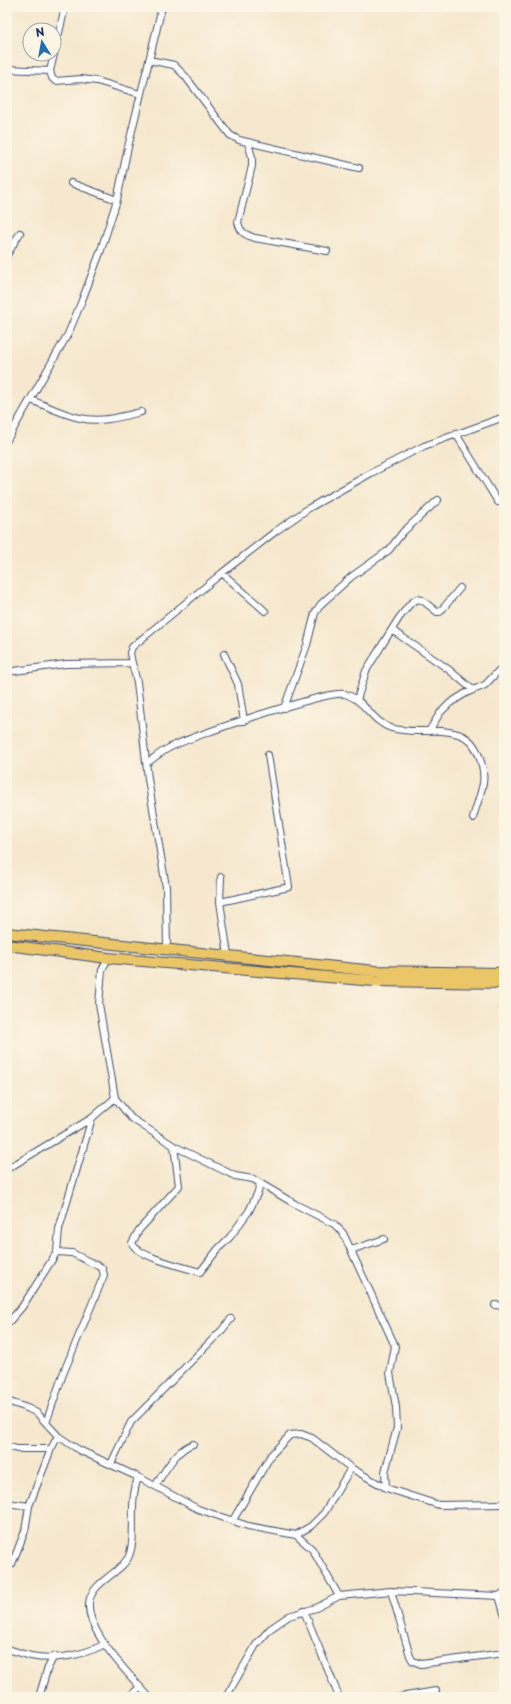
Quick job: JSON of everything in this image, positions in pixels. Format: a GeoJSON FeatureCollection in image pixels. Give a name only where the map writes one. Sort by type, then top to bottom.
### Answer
{"type":"FeatureCollection","features":[{"type":"Feature","properties":{"kind":"main road"},"geometry":{"type":"LineString","coordinates":[[7,933],[375,970],[504,973]]}},
{"type":"Feature","properties":{"kind":"main road"},"geometry":{"type":"LineString","coordinates":[[7,945],[108,958],[374,981],[504,983]]}},
{"type":"Feature","properties":{"kind":"street"},"geometry":{"type":"LineString","coordinates":[[65,7],[50,71],[52,78],[55,81],[81,79],[97,81],[140,94]]}},
{"type":"Feature","properties":{"kind":"street"},"geometry":{"type":"LineString","coordinates":[[7,440],[68,334],[100,253],[117,200],[140,94],[162,7]]}},
{"type":"Feature","properties":{"kind":"street"},"geometry":{"type":"LineString","coordinates":[[149,60],[174,65],[185,76],[230,135],[239,140],[359,168]]}},
{"type":"Feature","properties":{"kind":"street"},"geometry":{"type":"LineString","coordinates":[[7,69],[50,71]]}},
{"type":"Feature","properties":{"kind":"street"},"geometry":{"type":"LineString","coordinates":[[248,143],[252,157],[252,166],[238,222],[240,230],[246,235],[255,238],[327,251]]}},
{"type":"Feature","properties":{"kind":"street"},"geometry":{"type":"LineString","coordinates":[[71,184],[117,200]]}},
{"type":"Feature","properties":{"kind":"street"},"geometry":{"type":"LineString","coordinates":[[7,256],[20,233]]}},
{"type":"Feature","properties":{"kind":"street"},"geometry":{"type":"LineString","coordinates":[[31,400],[80,418],[102,420],[118,418],[141,412]]}},
{"type":"Feature","properties":{"kind":"street"},"geometry":{"type":"LineString","coordinates":[[167,949],[166,887],[146,763],[137,682],[130,653],[132,647],[222,573],[276,531],[309,508],[373,472],[424,446],[504,417]]}},
{"type":"Feature","properties":{"kind":"street"},"geometry":{"type":"LineString","coordinates":[[456,434],[498,502]]}},
{"type":"Feature","properties":{"kind":"street"},"geometry":{"type":"LineString","coordinates":[[284,708],[307,646],[315,613],[321,604],[351,577],[389,550],[403,532],[438,500]]}},
{"type":"Feature","properties":{"kind":"street"},"geometry":{"type":"LineString","coordinates":[[222,573],[265,611]]}},
{"type":"Feature","properties":{"kind":"street"},"geometry":{"type":"LineString","coordinates":[[357,700],[366,671],[410,604],[417,599],[422,600],[437,612],[440,612],[460,588]]}},
{"type":"Feature","properties":{"kind":"street"},"geometry":{"type":"LineString","coordinates":[[392,630],[448,669],[473,690]]}},
{"type":"Feature","properties":{"kind":"street"},"geometry":{"type":"LineString","coordinates":[[224,654],[238,684],[244,721]]}},
{"type":"Feature","properties":{"kind":"street"},"geometry":{"type":"LineString","coordinates":[[7,672],[66,664],[132,663]]}},
{"type":"Feature","properties":{"kind":"street"},"geometry":{"type":"LineString","coordinates":[[429,731],[440,713],[450,703],[485,685],[504,665]]}},
{"type":"Feature","properties":{"kind":"street"},"geometry":{"type":"LineString","coordinates":[[146,763],[169,748],[206,732],[333,694],[345,694],[357,700],[373,717],[391,728],[413,731],[442,731],[459,734],[467,738],[478,750],[483,768],[483,782],[473,818]]}},
{"type":"Feature","properties":{"kind":"street"},"geometry":{"type":"LineString","coordinates":[[220,902],[289,887],[268,755]]}},
{"type":"Feature","properties":{"kind":"street"},"geometry":{"type":"LineString","coordinates":[[221,877],[220,902],[228,955]]}},
{"type":"Feature","properties":{"kind":"street"},"geometry":{"type":"LineString","coordinates":[[108,958],[102,970],[99,1004],[115,1098],[131,1118],[174,1146],[235,1176],[253,1180],[334,1224],[343,1233],[395,1346],[390,1373],[396,1407],[397,1428],[385,1472],[386,1488]]}},
{"type":"Feature","properties":{"kind":"street"},"geometry":{"type":"LineString","coordinates":[[7,1169],[92,1118],[115,1098]]}},
{"type":"Feature","properties":{"kind":"street"},"geometry":{"type":"LineString","coordinates":[[7,1323],[22,1307],[44,1275],[57,1252],[59,1230],[92,1118]]}},
{"type":"Feature","properties":{"kind":"street"},"geometry":{"type":"LineString","coordinates":[[174,1146],[179,1186],[139,1230],[132,1243],[138,1250],[161,1260],[200,1272],[218,1249],[230,1237],[249,1211],[260,1184]]}},
{"type":"Feature","properties":{"kind":"street"},"geometry":{"type":"LineString","coordinates":[[351,1250],[384,1239]]}},
{"type":"Feature","properties":{"kind":"street"},"geometry":{"type":"LineString","coordinates":[[46,1423],[63,1374],[104,1275],[102,1268],[72,1254],[57,1252]]}},
{"type":"Feature","properties":{"kind":"street"},"geometry":{"type":"LineString","coordinates":[[495,1305],[504,1306]]}},
{"type":"Feature","properties":{"kind":"street"},"geometry":{"type":"LineString","coordinates":[[111,1464],[131,1422],[222,1330],[230,1319]]}},
{"type":"Feature","properties":{"kind":"street"},"geometry":{"type":"LineString","coordinates":[[7,1401],[37,1413],[58,1436],[78,1450],[138,1477],[198,1508],[216,1516],[233,1520],[248,1526],[296,1535],[312,1548],[339,1596]]}},
{"type":"Feature","properties":{"kind":"street"},"geometry":{"type":"LineString","coordinates":[[233,1520],[271,1455],[290,1435],[301,1434],[312,1438],[351,1468],[386,1488],[438,1505],[504,1504]]}},
{"type":"Feature","properties":{"kind":"street"},"geometry":{"type":"LineString","coordinates":[[7,1568],[12,1564],[25,1531],[29,1506],[58,1436]]}},
{"type":"Feature","properties":{"kind":"street"},"geometry":{"type":"LineString","coordinates":[[155,1486],[180,1451],[186,1446],[192,1444]]}},
{"type":"Feature","properties":{"kind":"street"},"geometry":{"type":"LineString","coordinates":[[7,1446],[17,1448],[52,1449]]}},
{"type":"Feature","properties":{"kind":"street"},"geometry":{"type":"LineString","coordinates":[[296,1535],[311,1526],[324,1513],[351,1468]]}},
{"type":"Feature","properties":{"kind":"street"},"geometry":{"type":"LineString","coordinates":[[138,1477],[133,1498],[132,1546],[128,1557],[91,1594],[89,1608],[91,1620],[103,1645],[149,1697]]}},
{"type":"Feature","properties":{"kind":"street"},"geometry":{"type":"LineString","coordinates":[[7,1503],[29,1506]]}},
{"type":"Feature","properties":{"kind":"street"},"geometry":{"type":"LineString","coordinates":[[391,1591],[410,1656],[413,1661],[421,1664],[504,1654]]}},
{"type":"Feature","properties":{"kind":"street"},"geometry":{"type":"LineString","coordinates":[[226,1697],[256,1645],[270,1629],[289,1616],[316,1608],[339,1596],[391,1591],[502,1594],[504,1613]]}},
{"type":"Feature","properties":{"kind":"street"},"geometry":{"type":"LineString","coordinates":[[304,1611],[339,1697]]}},
{"type":"Feature","properties":{"kind":"street"},"geometry":{"type":"LineString","coordinates":[[7,1649],[32,1656],[54,1656],[89,1652],[103,1645]]}},
{"type":"Feature","properties":{"kind":"street"},"geometry":{"type":"LineString","coordinates":[[39,1697],[47,1670],[54,1656]]}},
{"type":"Feature","properties":{"kind":"street"},"geometry":{"type":"LineString","coordinates":[[129,1697],[140,1687]]}},
{"type":"Feature","properties":{"kind":"street"},"geometry":{"type":"LineString","coordinates":[[400,1697],[436,1691]]}}]}
